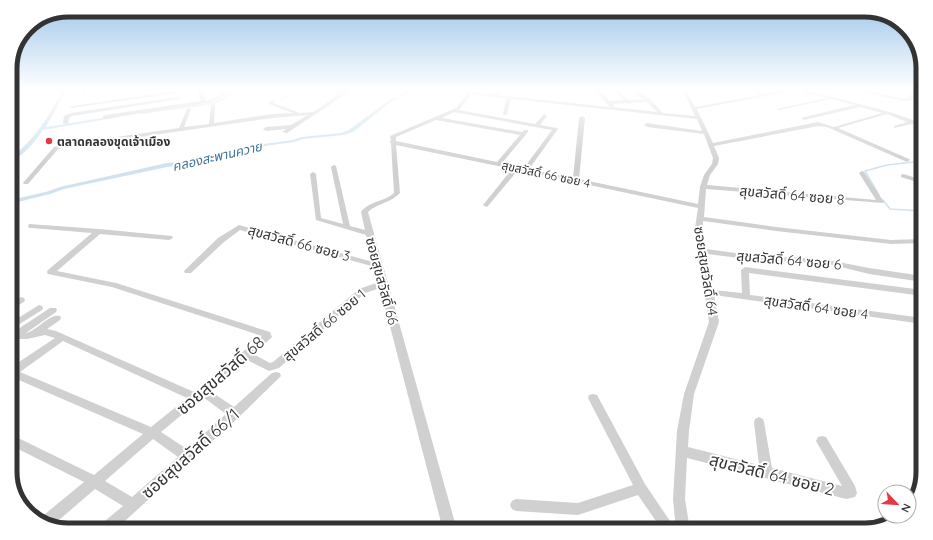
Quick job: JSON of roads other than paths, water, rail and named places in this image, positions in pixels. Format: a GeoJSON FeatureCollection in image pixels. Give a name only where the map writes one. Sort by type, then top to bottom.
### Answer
{"type":"FeatureCollection","features":[{"type":"Feature","properties":{"kind":"street"},"geometry":{"type":"LineString","coordinates":[[66,123],[66,117],[79,114]]}},
{"type":"Feature","properties":{"kind":"street"},"geometry":{"type":"LineString","coordinates":[[92,114],[92,119]]}},
{"type":"Feature","properties":{"kind":"street"},"geometry":{"type":"LineString","coordinates":[[105,117],[122,114]]}},
{"type":"Feature","properties":{"kind":"street"},"geometry":{"type":"LineString","coordinates":[[181,129],[187,114]]}},
{"type":"Feature","properties":{"kind":"street"},"geometry":{"type":"LineString","coordinates":[[211,125],[212,114]]}},
{"type":"Feature","properties":{"kind":"street"},"geometry":{"type":"LineString","coordinates":[[26,183],[58,147],[181,129],[299,114]]}},
{"type":"Feature","properties":{"kind":"street"},"geometry":{"type":"LineString","coordinates":[[285,132],[313,114]]}},
{"type":"Feature","properties":{"kind":"street"},"geometry":{"type":"LineString","coordinates":[[392,142],[394,135],[445,114]]}},
{"type":"Feature","properties":{"kind":"street"},"geometry":{"type":"LineString","coordinates":[[472,114],[555,130],[525,170]]}},
{"type":"Feature","properties":{"kind":"street"},"geometry":{"type":"LineString","coordinates":[[670,114],[699,118]]}},
{"type":"Feature","properties":{"kind":"street"},"geometry":{"type":"LineString","coordinates":[[673,114],[690,116]]}},
{"type":"Feature","properties":{"kind":"street","name":"ซอยสุขสวัสดิ์ 64"},"geometry":{"type":"LineString","coordinates":[[682,523],[679,499],[682,451],[689,394],[714,322],[702,251],[699,218],[703,187],[708,175],[716,164],[715,156],[697,114]]}},
{"type":"Feature","properties":{"kind":"street"},"geometry":{"type":"LineString","coordinates":[[804,118],[822,114]]}},
{"type":"Feature","properties":{"kind":"street"},"geometry":{"type":"LineString","coordinates":[[836,127],[884,114]]}},
{"type":"Feature","properties":{"kind":"street"},"geometry":{"type":"LineString","coordinates":[[891,114],[916,123]]}},
{"type":"Feature","properties":{"kind":"street"},"geometry":{"type":"LineString","coordinates":[[498,164],[523,134],[544,116]]}},
{"type":"Feature","properties":{"kind":"street"},"geometry":{"type":"LineString","coordinates":[[264,118],[267,137]]}},
{"type":"Feature","properties":{"kind":"street"},"geometry":{"type":"LineString","coordinates":[[435,118],[523,134]]}},
{"type":"Feature","properties":{"kind":"street"},"geometry":{"type":"LineString","coordinates":[[576,181],[582,118]]}},
{"type":"Feature","properties":{"kind":"street"},"geometry":{"type":"LineString","coordinates":[[896,126],[916,121]]}},
{"type":"Feature","properties":{"kind":"street"},"geometry":{"type":"LineString","coordinates":[[710,145],[818,124],[828,126],[907,160]]}},
{"type":"Feature","properties":{"kind":"street"},"geometry":{"type":"LineString","coordinates":[[647,125],[706,133]]}},
{"type":"Feature","properties":{"kind":"street"},"geometry":{"type":"LineString","coordinates":[[266,129],[293,127]]}},
{"type":"Feature","properties":{"kind":"street","name":"สุขสวัสดิ์ 66 ซอย 4"},"geometry":{"type":"LineString","coordinates":[[392,142],[700,206]]}},
{"type":"Feature","properties":{"kind":"street","name":"ซอยสุขสวัสดิ์ 66"},"geometry":{"type":"LineString","coordinates":[[392,142],[397,193],[393,197],[364,211],[382,284],[448,523]]}},
{"type":"Feature","properties":{"kind":"street"},"geometry":{"type":"LineString","coordinates":[[334,167],[348,227]]}},
{"type":"Feature","properties":{"kind":"street"},"geometry":{"type":"LineString","coordinates":[[486,205],[516,168]]}},
{"type":"Feature","properties":{"kind":"street","name":"สุขสวัสดิ์ 64 ซอย 8"},"geometry":{"type":"LineString","coordinates":[[703,187],[881,202],[862,173]]}},
{"type":"Feature","properties":{"kind":"street"},"geometry":{"type":"LineString","coordinates":[[313,174],[318,219],[369,233]]}},
{"type":"Feature","properties":{"kind":"street"},"geometry":{"type":"LineString","coordinates":[[903,176],[915,180],[909,187]]}},
{"type":"Feature","properties":{"kind":"street"},"geometry":{"type":"LineString","coordinates":[[699,218],[776,229],[891,242],[916,241]]}},
{"type":"Feature","properties":{"kind":"street"},"geometry":{"type":"LineString","coordinates":[[32,226],[169,238]]}},
{"type":"Feature","properties":{"kind":"street","name":"สุขสวัสดิ์ 66 ซอย 3"},"geometry":{"type":"LineString","coordinates":[[188,271],[216,244],[240,227],[377,265]]}},
{"type":"Feature","properties":{"kind":"street","name":"ซอยสุขสวัสดิ์ 68"},"geometry":{"type":"LineString","coordinates":[[49,519],[265,340],[267,334],[113,285],[51,272],[99,231]]}},
{"type":"Feature","properties":{"kind":"street","name":"สุขสวัสดิ์ 64 ซอย 6"},"geometry":{"type":"LineString","coordinates":[[702,251],[772,260],[793,259],[833,263],[847,265],[869,272],[916,278]]}},
{"type":"Feature","properties":{"kind":"street"},"geometry":{"type":"LineString","coordinates":[[746,297],[744,270],[916,292]]}},
{"type":"Feature","properties":{"kind":"street","name":"สุขสวัสดิ์ 66 ซอย 1"},"geometry":{"type":"LineString","coordinates":[[246,355],[269,366],[276,365],[362,291],[382,284]]}},
{"type":"Feature","properties":{"kind":"street","name":"สุขสวัสดิ์ 64 ซอย 4"},"geometry":{"type":"LineString","coordinates":[[710,292],[916,320]]}},
{"type":"Feature","properties":{"kind":"street"},"geometry":{"type":"LineString","coordinates":[[17,303],[21,300]]}},
{"type":"Feature","properties":{"kind":"street"},"geometry":{"type":"LineString","coordinates":[[17,328],[39,308]]}},
{"type":"Feature","properties":{"kind":"street"},"geometry":{"type":"LineString","coordinates":[[17,331],[55,314],[30,336]]}},
{"type":"Feature","properties":{"kind":"street"},"geometry":{"type":"LineString","coordinates":[[17,334],[30,336],[45,332],[62,337],[199,394],[235,414]]}},
{"type":"Feature","properties":{"kind":"street"},"geometry":{"type":"LineString","coordinates":[[17,369],[62,337]]}},
{"type":"Feature","properties":{"kind":"street"},"geometry":{"type":"LineString","coordinates":[[17,376],[153,433],[188,456]]}},
{"type":"Feature","properties":{"kind":"street","name":"ซอยสุขสวัสดิ์ 66/1"},"geometry":{"type":"LineString","coordinates":[[113,523],[276,376]]}},
{"type":"Feature","properties":{"kind":"street"},"geometry":{"type":"LineString","coordinates":[[593,398],[641,488],[665,523]]}},
{"type":"Feature","properties":{"kind":"street"},"geometry":{"type":"LineString","coordinates":[[759,422],[766,471]]}},
{"type":"Feature","properties":{"kind":"street","name":"สุขสวัสดิ์ 64 ซอย 2"},"geometry":{"type":"LineString","coordinates":[[682,451],[766,471],[846,493],[851,492],[822,441]]}},
{"type":"Feature","properties":{"kind":"street"},"geometry":{"type":"LineString","coordinates":[[17,442],[94,481],[132,505]]}},
{"type":"Feature","properties":{"kind":"street"},"geometry":{"type":"LineString","coordinates":[[516,505],[578,509],[641,488]]}},
{"type":"Feature","properties":{"kind":"waterway"},"geometry":{"type":"LineString","coordinates":[[17,155],[36,137],[51,114]]}},
{"type":"Feature","properties":{"kind":"waterway","name":"คลองสะพานควาย"},"geometry":{"type":"LineString","coordinates":[[17,200],[62,188],[167,165],[196,162],[257,146],[294,141],[302,138],[341,134],[351,131],[373,114]]}},
{"type":"Feature","properties":{"kind":"waterway"},"geometry":{"type":"LineString","coordinates":[[43,129],[114,117]]}},
{"type":"Feature","properties":{"kind":"waterway"},"geometry":{"type":"LineString","coordinates":[[879,195],[865,171],[887,165],[916,162]]}},
{"type":"Feature","properties":{"kind":"waterway"},"geometry":{"type":"LineString","coordinates":[[883,200],[890,209],[916,211]]}},
{"type":"Feature","properties":{"kind":"place","name":"ตลาดคลองขุดเจ้าเมือง"},"geometry":{"type":"Point","coordinates":[49,141]}}]}
